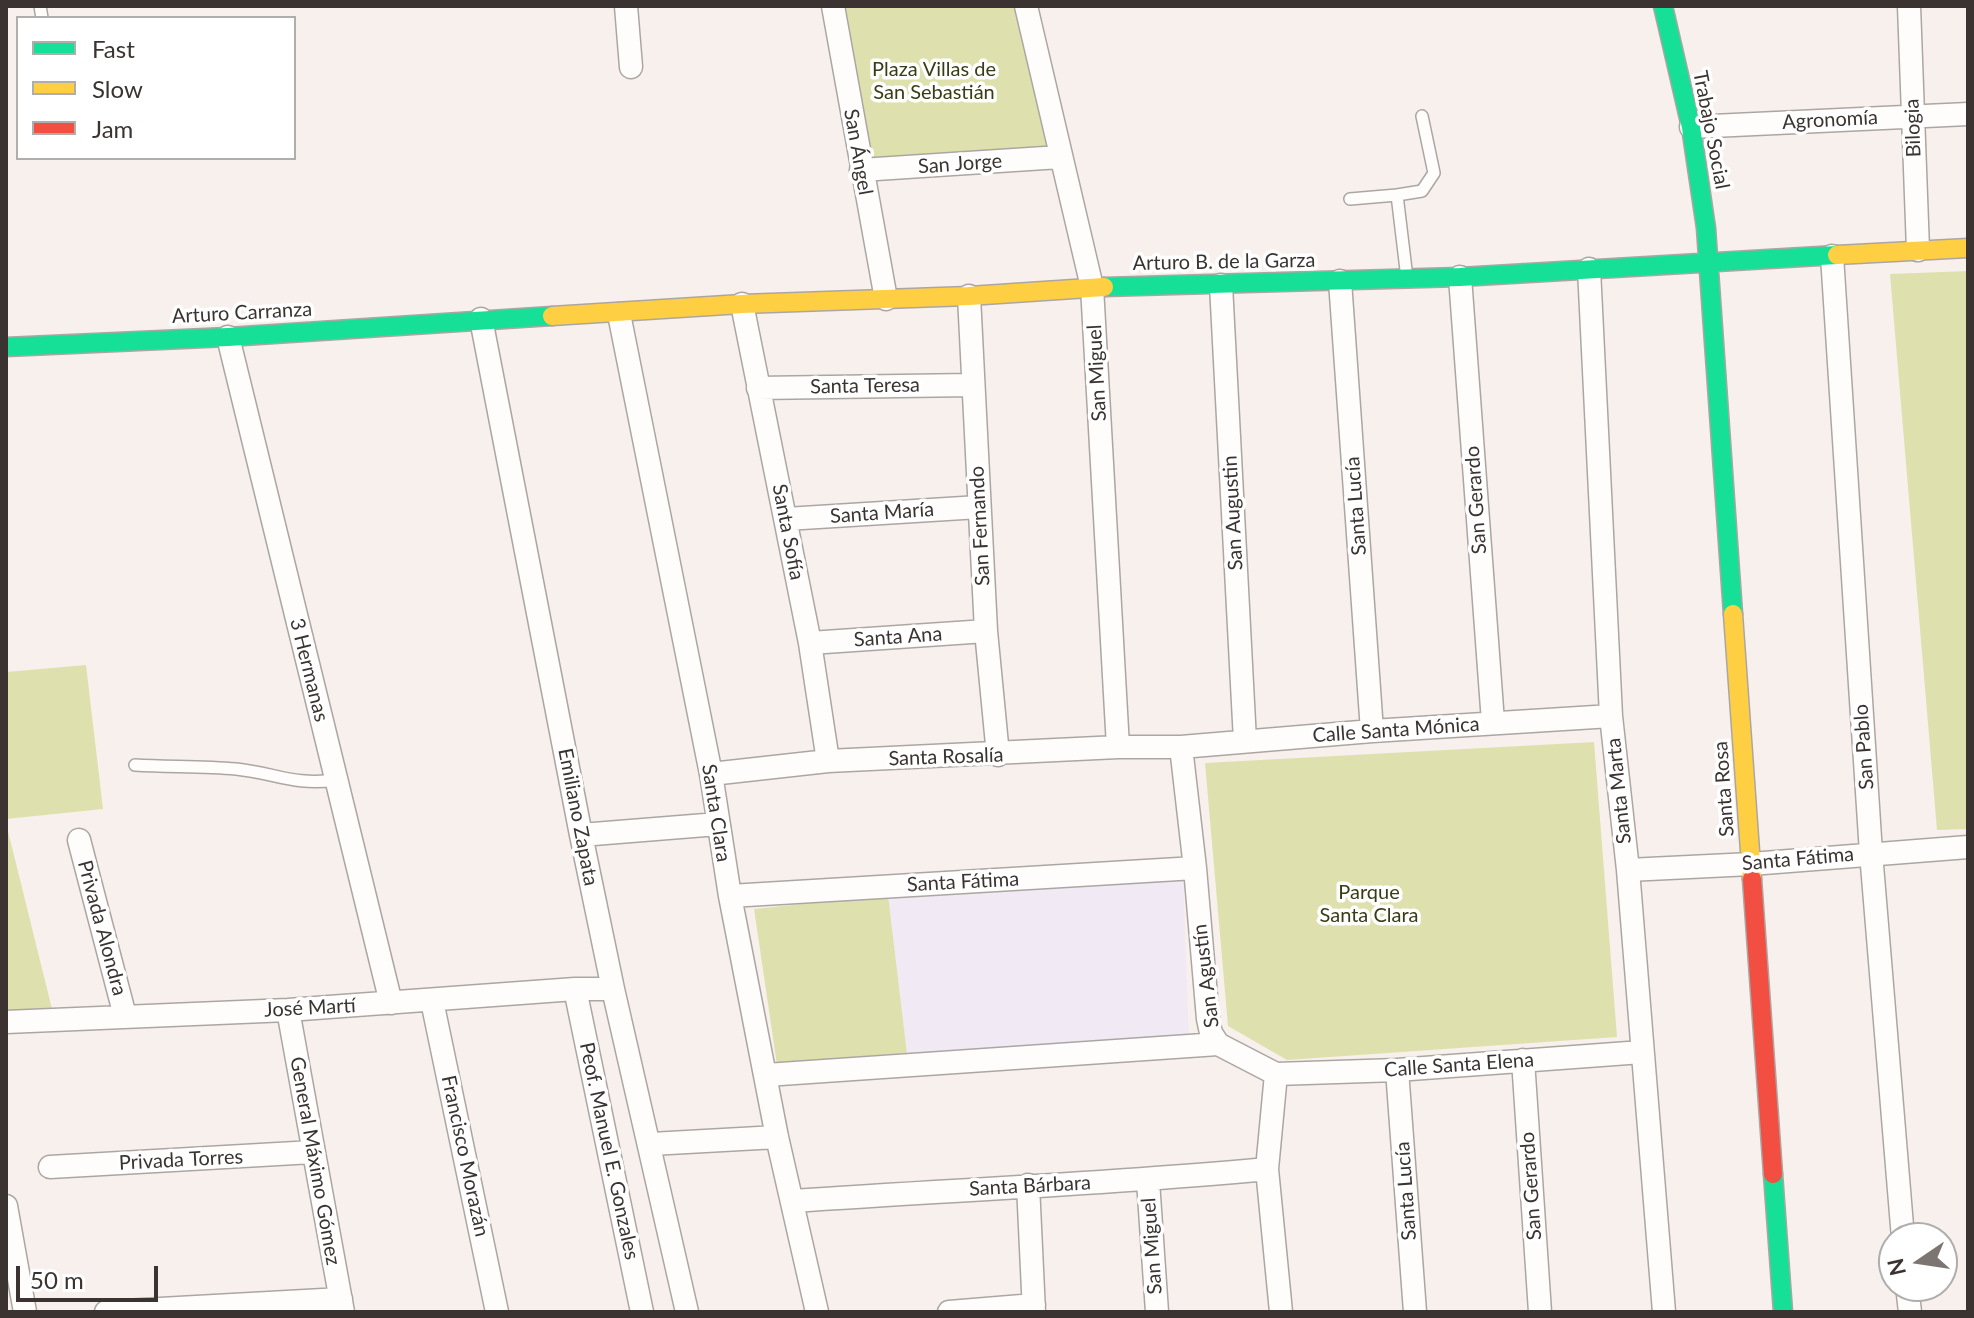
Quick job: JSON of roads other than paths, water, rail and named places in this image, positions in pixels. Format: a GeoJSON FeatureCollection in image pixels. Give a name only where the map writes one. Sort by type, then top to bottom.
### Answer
{"type":"FeatureCollection","features":[{"type":"Feature","properties":{"kind":"street"},"geometry":{"type":"LineString","coordinates":[[626,6],[631,67]]}},
{"type":"Feature","properties":{"kind":"street","name":"San Ángel"},"geometry":{"type":"LineString","coordinates":[[833,6],[886,299]]}},
{"type":"Feature","properties":{"kind":"street","name":"San Miguel"},"geometry":{"type":"LineString","coordinates":[[1026,6],[1092,287],[1118,747]]}},
{"type":"Feature","properties":{"kind":"street","name":"Trabajo Social"},"geometry":{"type":"LineString","coordinates":[[1663,6],[1691,127],[1709,263]]}},
{"type":"Feature","properties":{"kind":"street","name":"Bilogia"},"geometry":{"type":"LineString","coordinates":[[1909,6],[1918,250]]}},
{"type":"Feature","properties":{"kind":"street","name":"Agronomía"},"geometry":{"type":"LineString","coordinates":[[1691,127],[1968,114]]}},
{"type":"Feature","properties":{"kind":"street","name":"San Jorge"},"geometry":{"type":"LineString","coordinates":[[861,170],[1060,157]]}},
{"type":"Feature","properties":{"kind":"street","name":"Arturo B. de la Garza"},"geometry":{"type":"LineString","coordinates":[[481,319],[619,314],[742,304],[969,296],[1092,287],[1460,277],[1968,248]]}},
{"type":"Feature","properties":{"kind":"street","name":"San Pablo"},"geometry":{"type":"LineString","coordinates":[[1832,256],[1871,853],[1902,1222]]}},
{"type":"Feature","properties":{"kind":"street","name":"Santa Rosa"},"geometry":{"type":"LineString","coordinates":[[1709,263],[1783,1312]]}},
{"type":"Feature","properties":{"kind":"street","name":"Santa Marta"},"geometry":{"type":"LineString","coordinates":[[1589,269],[1611,716],[1628,870],[1664,1312]]}},
{"type":"Feature","properties":{"kind":"street","name":"San Gerardo"},"geometry":{"type":"LineString","coordinates":[[1460,277],[1493,722]]}},
{"type":"Feature","properties":{"kind":"street","name":"Santa Lucía"},"geometry":{"type":"LineString","coordinates":[[1340,281],[1372,731]]}},
{"type":"Feature","properties":{"kind":"street","name":"San Augustin"},"geometry":{"type":"LineString","coordinates":[[1221,285],[1245,741]]}},
{"type":"Feature","properties":{"kind":"street","name":"San Fernando"},"geometry":{"type":"LineString","coordinates":[[969,296],[986,631],[998,755]]}},
{"type":"Feature","properties":{"kind":"street","name":"Santa Sofía"},"geometry":{"type":"LineString","coordinates":[[742,304],[810,643],[828,761]]}},
{"type":"Feature","properties":{"kind":"street","name":"Santa Clara"},"geometry":{"type":"LineString","coordinates":[[619,314],[711,774],[730,896],[777,1137],[817,1312]]}},
{"type":"Feature","properties":{"kind":"street","name":"Arturo Carranza"},"geometry":{"type":"LineString","coordinates":[[6,347],[228,337],[481,319]]}},
{"type":"Feature","properties":{"kind":"street","name":"Emiliano Zapata"},"geometry":{"type":"LineString","coordinates":[[481,319],[581,835],[687,1312]]}},
{"type":"Feature","properties":{"kind":"street","name":"3 Hermanas"},"geometry":{"type":"LineString","coordinates":[[228,337],[391,1003]]}},
{"type":"Feature","properties":{"kind":"street","name":"Santa Teresa"},"geometry":{"type":"LineString","coordinates":[[758,388],[972,385]]}},
{"type":"Feature","properties":{"kind":"street","name":"Santa María"},"geometry":{"type":"LineString","coordinates":[[786,519],[979,507]]}},
{"type":"Feature","properties":{"kind":"street","name":"Santa Ana"},"geometry":{"type":"LineString","coordinates":[[810,643],[986,631]]}},
{"type":"Feature","properties":{"kind":"street","name":"Calle Santa Mónica"},"geometry":{"type":"LineString","coordinates":[[1181,747],[1493,722],[1611,716]]}},
{"type":"Feature","properties":{"kind":"street","name":"Santa Rosalía"},"geometry":{"type":"LineString","coordinates":[[711,774],[828,761],[1118,747],[1181,747]]}},
{"type":"Feature","properties":{"kind":"street","name":"San Agustín"},"geometry":{"type":"LineString","coordinates":[[1181,747],[1211,1033],[1218,1044],[1276,1074]]}},
{"type":"Feature","properties":{"kind":"street"},"geometry":{"type":"LineString","coordinates":[[581,835],[718,824]]}},
{"type":"Feature","properties":{"kind":"street","name":"Privada Alondra"},"geometry":{"type":"LineString","coordinates":[[79,840],[125,1016]]}},
{"type":"Feature","properties":{"kind":"street","name":"Santa Fátima"},"geometry":{"type":"LineString","coordinates":[[1628,870],[1968,847]]}},
{"type":"Feature","properties":{"kind":"street","name":"Santa Fátima"},"geometry":{"type":"LineString","coordinates":[[730,896],[1195,868]]}},
{"type":"Feature","properties":{"kind":"street","name":"José Martí"},"geometry":{"type":"LineString","coordinates":[[6,1022],[288,1010],[575,989],[613,989]]}},
{"type":"Feature","properties":{"kind":"street","name":"Peof. Manuel E. Gonzales"},"geometry":{"type":"LineString","coordinates":[[575,989],[642,1312]]}},
{"type":"Feature","properties":{"kind":"street","name":"Francisco Morazán"},"geometry":{"type":"LineString","coordinates":[[432,1001],[497,1312]]}},
{"type":"Feature","properties":{"kind":"street","name":"General Máximo Gómez"},"geometry":{"type":"LineString","coordinates":[[288,1010],[342,1305]]}},
{"type":"Feature","properties":{"kind":"street"},"geometry":{"type":"LineString","coordinates":[[766,1075],[1218,1044]]}},
{"type":"Feature","properties":{"kind":"street","name":"Calle Santa Elena"},"geometry":{"type":"LineString","coordinates":[[1276,1074],[1397,1070],[1642,1052]]}},
{"type":"Feature","properties":{"kind":"street","name":"San Gerardo"},"geometry":{"type":"LineString","coordinates":[[1523,1060],[1540,1312]]}},
{"type":"Feature","properties":{"kind":"street","name":"Santa Lucía"},"geometry":{"type":"LineString","coordinates":[[1397,1070],[1415,1312]]}},
{"type":"Feature","properties":{"kind":"street"},"geometry":{"type":"LineString","coordinates":[[1276,1074],[1267,1169],[1281,1312]]}},
{"type":"Feature","properties":{"kind":"street"},"geometry":{"type":"LineString","coordinates":[[651,1144],[777,1137]]}},
{"type":"Feature","properties":{"kind":"street","name":"Privada Torres"},"geometry":{"type":"LineString","coordinates":[[50,1167],[313,1152]]}},
{"type":"Feature","properties":{"kind":"street","name":"Santa Bárbara"},"geometry":{"type":"LineString","coordinates":[[793,1201],[1028,1185],[1148,1181],[1267,1169]]}},
{"type":"Feature","properties":{"kind":"street","name":"San Miguel"},"geometry":{"type":"LineString","coordinates":[[1148,1181],[1157,1312]]}},
{"type":"Feature","properties":{"kind":"street"},"geometry":{"type":"LineString","coordinates":[[949,1312],[1034,1309],[1028,1185]]}},
{"type":"Feature","properties":{"kind":"street"},"geometry":{"type":"LineString","coordinates":[[6,1206],[25,1312]]}},
{"type":"Feature","properties":{"kind":"street"},"geometry":{"type":"LineString","coordinates":[[106,1312],[342,1305]]}},
{"type":"Feature","properties":{"kind":"lane"},"geometry":{"type":"LineString","coordinates":[[1350,199],[1422,191],[1434,173],[1422,116]]}},
{"type":"Feature","properties":{"kind":"lane"},"geometry":{"type":"LineString","coordinates":[[1397,195],[1407,279]]}},
{"type":"Feature","properties":{"kind":"lane"},"geometry":{"type":"LineString","coordinates":[[135,765],[238,770],[289,782],[336,780]]}},
{"type":"Feature","properties":{"kind":"park label","name":"Plaza Villas de San Sebastián"},"geometry":{"type":"Point","coordinates":[934,82]}},
{"type":"Feature","properties":{"kind":"park label","name":"Parque Santa Clara"},"geometry":{"type":"Point","coordinates":[1369,904]}}]}
